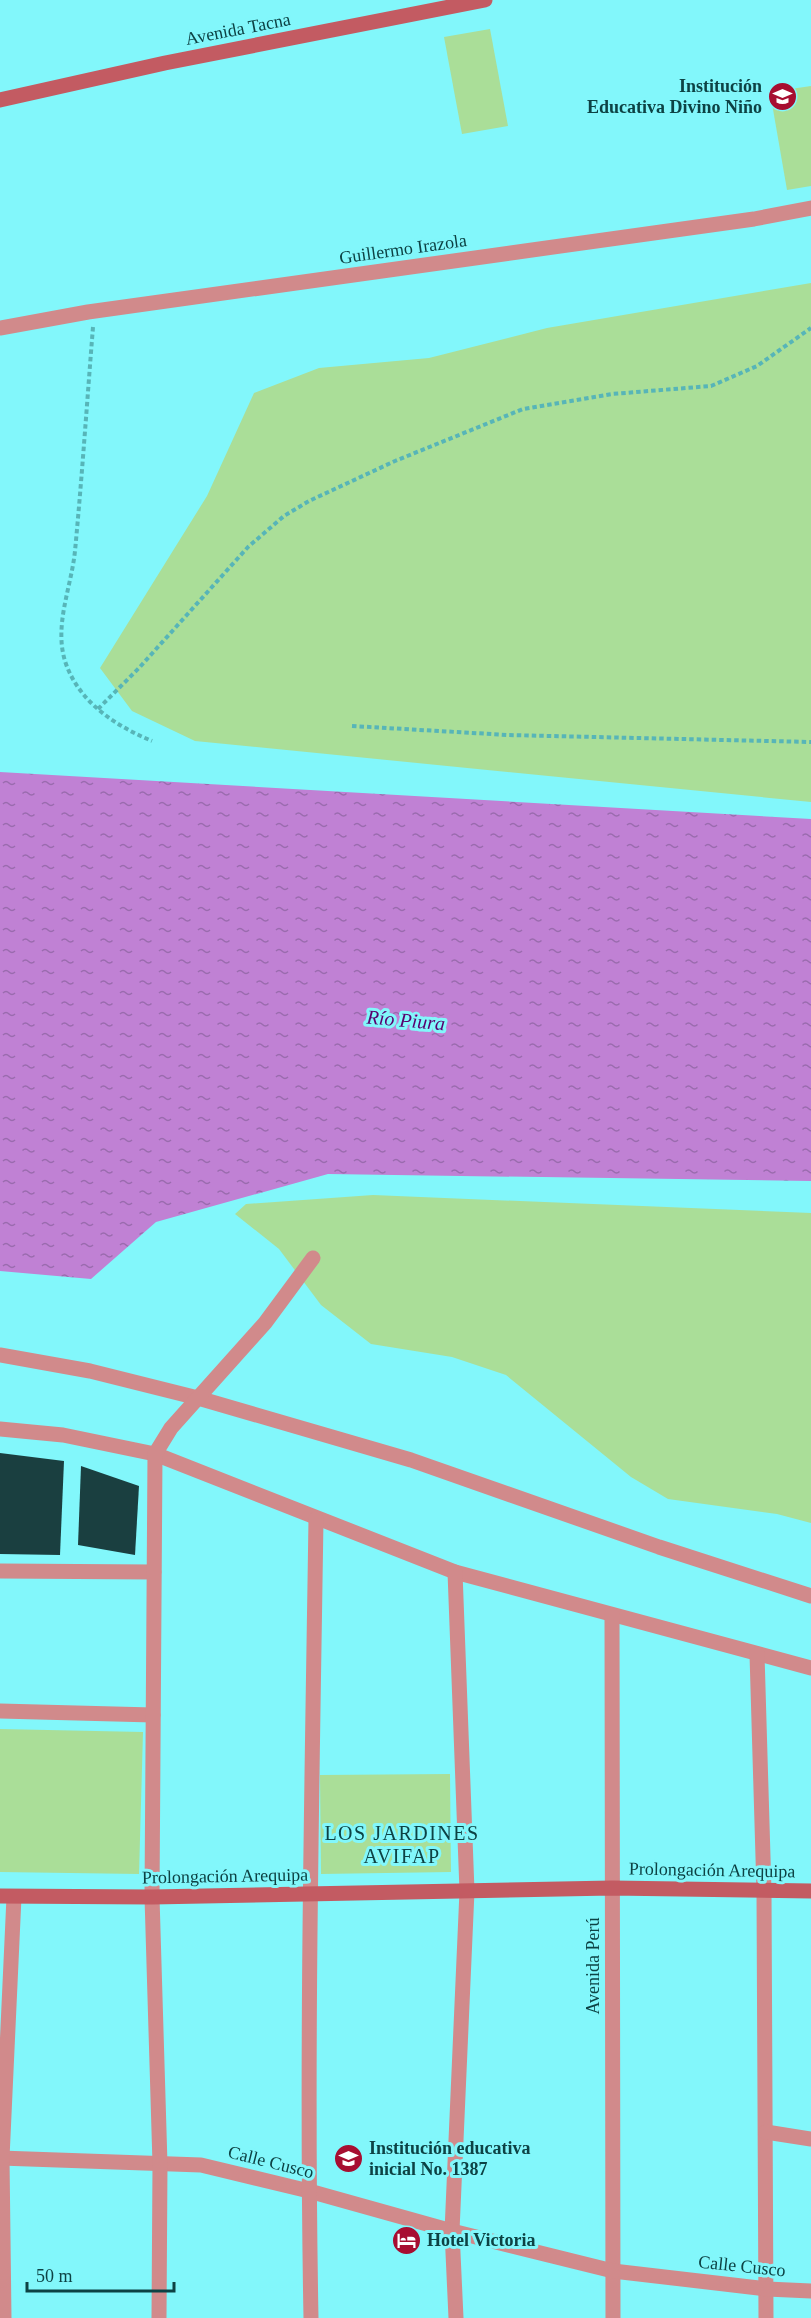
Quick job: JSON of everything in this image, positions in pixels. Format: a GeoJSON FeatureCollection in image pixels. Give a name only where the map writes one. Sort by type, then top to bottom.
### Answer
{"type":"FeatureCollection","features":[{"type":"Feature","properties":{"kind":"street","name":"Avenida Tacna"},"geometry":{"type":"LineString","coordinates":[[0,100],[165,63],[485,0]]}},
{"type":"Feature","properties":{"kind":"street","name":"Guillermo Irazola"},"geometry":{"type":"LineString","coordinates":[[0,328],[94,312],[742,221],[811,208]]}},
{"type":"Feature","properties":{"kind":"street"},"geometry":{"type":"LineString","coordinates":[[159,2318],[159,2164],[152,1897],[155,1455],[171,1428],[265,1323],[313,1258]]}},
{"type":"Feature","properties":{"kind":"street"},"geometry":{"type":"LineString","coordinates":[[0,1355],[90,1371],[198,1398],[411,1460],[659,1547],[811,1596]]}},
{"type":"Feature","properties":{"kind":"street"},"geometry":{"type":"LineString","coordinates":[[0,1429],[63,1435],[155,1455],[455,1572],[811,1668]]}},
{"type":"Feature","properties":{"kind":"street"},"geometry":{"type":"LineString","coordinates":[[311,2318],[310,1893],[316,1519]]}},
{"type":"Feature","properties":{"kind":"street"},"geometry":{"type":"LineString","coordinates":[[0,1571],[154,1572]]}},
{"type":"Feature","properties":{"kind":"street"},"geometry":{"type":"LineString","coordinates":[[455,1572],[467,1891],[452,2231],[456,2318]]}},
{"type":"Feature","properties":{"kind":"street","name":"Avenida Perú"},"geometry":{"type":"LineString","coordinates":[[612,1615],[613,2318]]}},
{"type":"Feature","properties":{"kind":"street"},"geometry":{"type":"LineString","coordinates":[[758,1654],[764,1891],[766,2318]]}},
{"type":"Feature","properties":{"kind":"street"},"geometry":{"type":"LineString","coordinates":[[0,1712],[153,1715]]}},
{"type":"Feature","properties":{"kind":"street","name":"Prolongación Arequipa"},"geometry":{"type":"LineString","coordinates":[[7,1897],[152,1897],[612,1888],[811,1891]]}},
{"type":"Feature","properties":{"kind":"street"},"geometry":{"type":"LineString","coordinates":[[4,2318],[1,2158],[7,1897]]}},
{"type":"Feature","properties":{"kind":"street"},"geometry":{"type":"LineString","coordinates":[[766,2132],[811,2139]]}},
{"type":"Feature","properties":{"kind":"street","name":"Calle Cusco"},"geometry":{"type":"LineString","coordinates":[[1,2158],[201,2165],[613,2271],[767,2289],[811,2291]]}},
{"type":"Feature","properties":{"kind":"path"},"geometry":{"type":"LineString","coordinates":[[94,312],[75,555],[63,615],[62,648],[66,665],[75,682],[98,709],[129,732],[152,741]]}},
{"type":"Feature","properties":{"kind":"path"},"geometry":{"type":"LineString","coordinates":[[98,709],[140,668],[248,547],[284,516],[309,501],[395,461],[523,409],[612,394],[711,386],[757,366],[811,328]]}},
{"type":"Feature","properties":{"kind":"path"},"geometry":{"type":"LineString","coordinates":[[352,726],[508,735],[811,742]]}},
{"type":"Feature","properties":{"kind":"green space"},"geometry":{"type":"Polygon","coordinates":[[[490,29],[508,126],[462,134],[444,37],[490,29]]]}},
{"type":"Feature","properties":{"kind":"green space"},"geometry":{"type":"Polygon","coordinates":[[[811,86],[811,186],[787,190],[770,92],[811,86]]]}},
{"type":"Feature","properties":{"kind":"green space"},"geometry":{"type":"Polygon","coordinates":[[[811,283],[811,802],[195,741],[132,711],[100,668],[207,496],[254,393],[319,368],[429,358],[547,328],[811,283]]]}},
{"type":"Feature","properties":{"kind":"green space"},"geometry":{"type":"Polygon","coordinates":[[[373,1195],[811,1213],[811,1523],[777,1514],[668,1499],[631,1477],[506,1375],[452,1357],[371,1344],[321,1305],[279,1249],[235,1214],[246,1204],[373,1195]]]}},
{"type":"Feature","properties":{"kind":"green space"},"geometry":{"type":"Polygon","coordinates":[[[0,1729],[143,1732],[139,1874],[0,1872],[0,1729]]]}},
{"type":"Feature","properties":{"kind":"green space"},"geometry":{"type":"Polygon","coordinates":[[[450,1774],[451,1872],[321,1874],[320,1775],[450,1774]]]}},
{"type":"Feature","properties":{"kind":"water","name":"Río Piura"},"geometry":{"type":"Polygon","coordinates":[[[0,772],[811,819],[811,1181],[328,1174],[156,1222],[91,1279],[0,1271],[0,772]]]}},
{"type":"Feature","properties":{"kind":"building"},"geometry":{"type":"Polygon","coordinates":[[[0,1453],[64,1461],[60,1555],[0,1554],[0,1453]]]}},
{"type":"Feature","properties":{"kind":"building"},"geometry":{"type":"Polygon","coordinates":[[[81,1466],[139,1486],[135,1555],[78,1545],[81,1466]]]}},
{"type":"Feature","properties":{"kind":"place","name":"Institución Educativa Divino Niño"},"geometry":{"type":"Point","coordinates":[783,96]}},
{"type":"Feature","properties":{"kind":"place","name":"Institución educativa inicial No. 1387"},"geometry":{"type":"Point","coordinates":[348,2158]}},
{"type":"Feature","properties":{"kind":"place","name":"Hotel Victoria"},"geometry":{"type":"Point","coordinates":[406,2240]}},
{"type":"Feature","properties":{"kind":"district","name":"LOS JARDINES AVIFAP"},"geometry":{"type":"Point","coordinates":[402,1844]}}]}
